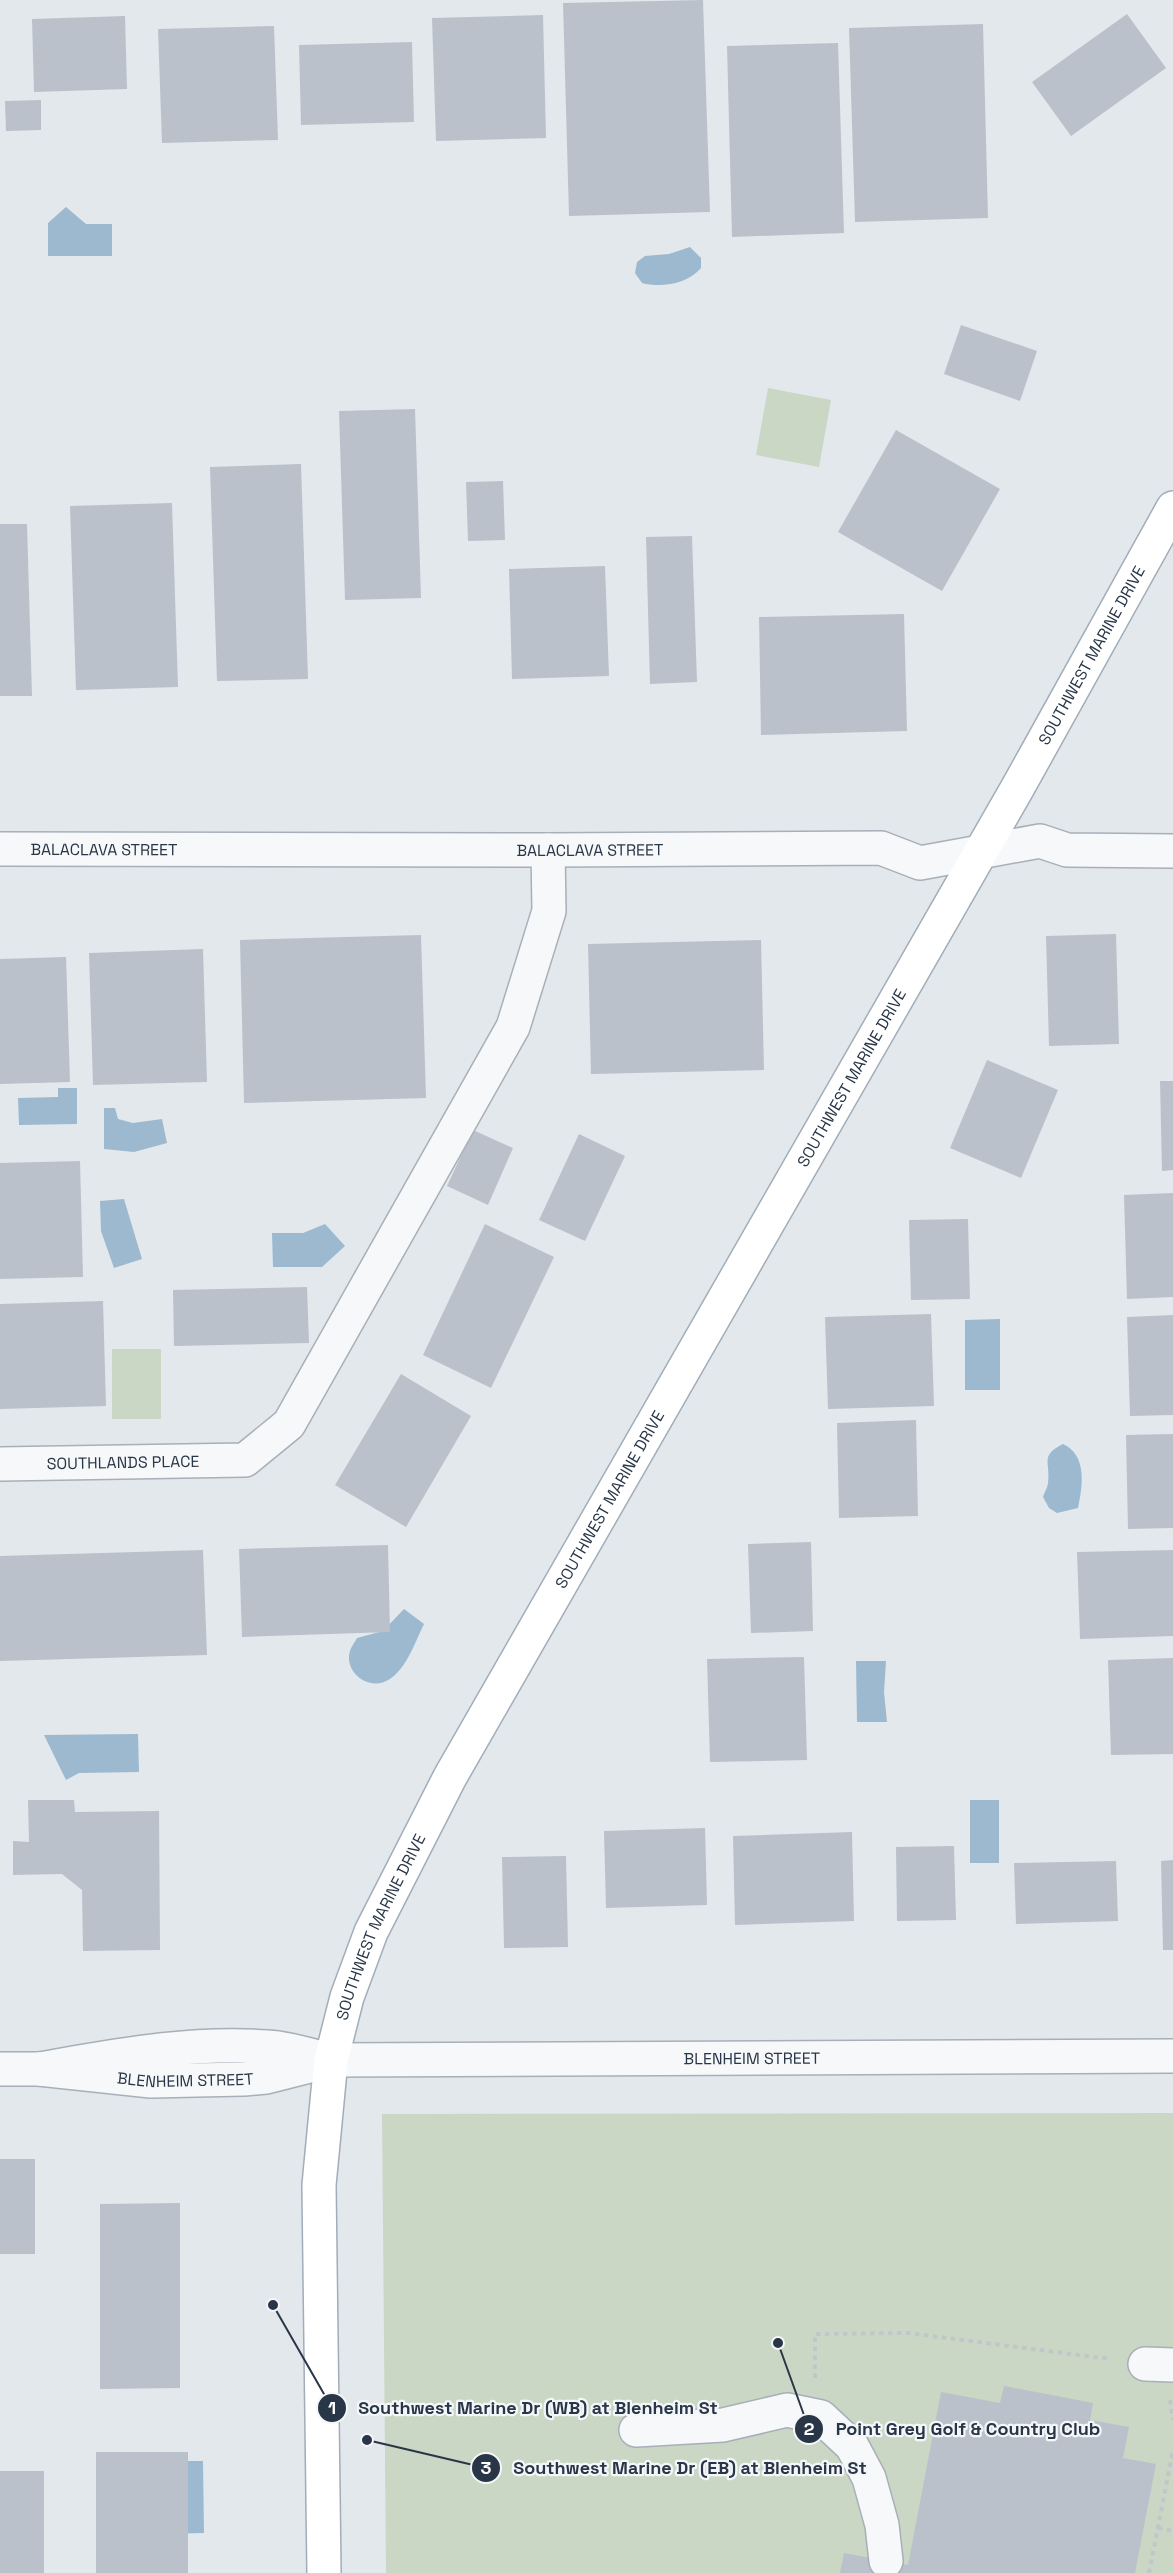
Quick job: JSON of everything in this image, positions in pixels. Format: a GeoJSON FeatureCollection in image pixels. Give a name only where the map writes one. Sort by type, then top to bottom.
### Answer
{"type":"FeatureCollection","features":[{"type":"Feature","properties":{"kind":"main road","name":"SOUTHWEST MARINE DRIVE"},"geometry":{"type":"LineString","coordinates":[[324,2573],[319,2186],[331,2060],[347,1997],[371,1932],[450,1777],[979,853],[1173,508]]}},
{"type":"Feature","properties":{"kind":"street","name":"BALACLAVA STREET"},"geometry":{"type":"LineString","coordinates":[[0,849],[881,848],[920,862],[1040,841],[1067,850],[1173,851]]}},
{"type":"Feature","properties":{"kind":"street","name":"SOUTHLANDS PLACE"},"geometry":{"type":"LineString","coordinates":[[0,1464],[245,1460],[289,1424],[513,1027],[549,911],[548,850]]}},
{"type":"Feature","properties":{"kind":"street","name":"BLENHEIM STREET"},"geometry":{"type":"LineString","coordinates":[[0,2069],[39,2069],[137,2052],[213,2047],[269,2047],[331,2060],[1173,2056]]}},
{"type":"Feature","properties":{"kind":"street"},"geometry":{"type":"LineString","coordinates":[[636,2430],[723,2425],[787,2410],[821,2417],[852,2446],[869,2478],[882,2524],[886,2561]]}},
{"type":"Feature","properties":{"kind":"path"},"geometry":{"type":"LineString","coordinates":[[814,2416],[815,2334],[908,2333],[1159,2364],[1167,2380],[1173,2418]]}},
{"type":"Feature","properties":{"kind":"path"},"geometry":{"type":"LineString","coordinates":[[1149,2573],[1173,2450]]}},
{"type":"Feature","properties":{"kind":"path"},"geometry":{"type":"LineString","coordinates":[[1158,2528],[1173,2531]]}},
{"type":"Feature","properties":{"kind":"green space"},"geometry":{"type":"Polygon","coordinates":[[[768,388],[831,400],[819,467],[756,455],[768,388]]]}},
{"type":"Feature","properties":{"kind":"green space"},"geometry":{"type":"Polygon","coordinates":[[[112,1349],[161,1349],[161,1419],[112,1419],[112,1349]]]}},
{"type":"Feature","properties":{"kind":"green space"},"geometry":{"type":"Polygon","coordinates":[[[1173,2113],[1173,2573],[386,2573],[382,2114],[1173,2113]]]}},
{"type":"Feature","properties":{"kind":"water"},"geometry":{"type":"Polygon","coordinates":[[[66,207],[86,224],[112,224],[112,256],[48,256],[48,223],[66,207]]]}},
{"type":"Feature","properties":{"kind":"water"},"geometry":{"type":"Polygon","coordinates":[[[690,247],[701,258],[701,268],[689,278],[666,285],[657,285],[642,283],[635,273],[637,262],[645,256],[669,254],[690,247]]]}},
{"type":"Feature","properties":{"kind":"water"},"geometry":{"type":"Polygon","coordinates":[[[58,1088],[77,1088],[77,1124],[19,1125],[18,1098],[58,1097],[58,1088]]]}},
{"type":"Feature","properties":{"kind":"water"},"geometry":{"type":"Polygon","coordinates":[[[104,1108],[115,1108],[118,1119],[133,1123],[162,1119],[167,1143],[134,1152],[104,1149],[104,1108]]]}},
{"type":"Feature","properties":{"kind":"water"},"geometry":{"type":"Polygon","coordinates":[[[124,1199],[142,1259],[114,1268],[101,1231],[100,1201],[124,1199]]]}},
{"type":"Feature","properties":{"kind":"water"},"geometry":{"type":"Polygon","coordinates":[[[325,1224],[345,1246],[322,1267],[273,1267],[272,1233],[303,1233],[325,1224]]]}},
{"type":"Feature","properties":{"kind":"water"},"geometry":{"type":"Polygon","coordinates":[[[1000,1319],[1000,1390],[965,1390],[965,1320],[1000,1319]]]}},
{"type":"Feature","properties":{"kind":"water"},"geometry":{"type":"Polygon","coordinates":[[[1063,1444],[1076,1455],[1080,1463],[1082,1481],[1078,1508],[1057,1513],[1049,1508],[1043,1497],[1048,1485],[1048,1456],[1063,1444]]]}},
{"type":"Feature","properties":{"kind":"water"},"geometry":{"type":"Polygon","coordinates":[[[404,1609],[424,1624],[409,1657],[398,1672],[384,1682],[370,1683],[363,1680],[350,1665],[352,1646],[357,1638],[383,1631],[404,1609]]]}},
{"type":"Feature","properties":{"kind":"water"},"geometry":{"type":"Polygon","coordinates":[[[856,1661],[886,1661],[884,1692],[887,1722],[857,1722],[856,1661]]]}},
{"type":"Feature","properties":{"kind":"water"},"geometry":{"type":"Polygon","coordinates":[[[138,1734],[139,1772],[79,1773],[66,1780],[44,1735],[138,1734]]]}},
{"type":"Feature","properties":{"kind":"water"},"geometry":{"type":"Polygon","coordinates":[[[970,1800],[999,1800],[999,1863],[970,1863],[970,1800]]]}},
{"type":"Feature","properties":{"kind":"water"},"geometry":{"type":"Polygon","coordinates":[[[162,2461],[203,2461],[204,2533],[163,2534],[162,2461]]]}},
{"type":"Feature","properties":{"kind":"building"},"geometry":{"type":"Polygon","coordinates":[[[703,0],[710,212],[569,216],[563,3],[703,0]]]}},
{"type":"Feature","properties":{"kind":"building"},"geometry":{"type":"Polygon","coordinates":[[[1127,14],[1166,68],[1071,136],[1032,82],[1127,14]]]}},
{"type":"Feature","properties":{"kind":"building"},"geometry":{"type":"Polygon","coordinates":[[[543,15],[546,138],[436,141],[432,18],[543,15]]]}},
{"type":"Feature","properties":{"kind":"building"},"geometry":{"type":"Polygon","coordinates":[[[125,16],[127,89],[34,92],[32,19],[125,16]]]}},
{"type":"Feature","properties":{"kind":"building"},"geometry":{"type":"Polygon","coordinates":[[[983,24],[988,218],[855,222],[849,28],[983,24]]]}},
{"type":"Feature","properties":{"kind":"building"},"geometry":{"type":"Polygon","coordinates":[[[274,26],[278,140],[162,143],[158,29],[274,26]]]}},
{"type":"Feature","properties":{"kind":"building"},"geometry":{"type":"Polygon","coordinates":[[[412,42],[414,122],[301,125],[299,45],[412,42]]]}},
{"type":"Feature","properties":{"kind":"building"},"geometry":{"type":"Polygon","coordinates":[[[838,43],[844,233],[732,237],[727,46],[838,43]]]}},
{"type":"Feature","properties":{"kind":"building"},"geometry":{"type":"Polygon","coordinates":[[[41,100],[41,130],[6,131],[5,101],[41,100]]]}},
{"type":"Feature","properties":{"kind":"building"},"geometry":{"type":"Polygon","coordinates":[[[961,325],[1037,351],[1020,401],[944,374],[961,325]]]}},
{"type":"Feature","properties":{"kind":"building"},"geometry":{"type":"Polygon","coordinates":[[[415,409],[421,598],[345,600],[339,411],[415,409]]]}},
{"type":"Feature","properties":{"kind":"building"},"geometry":{"type":"Polygon","coordinates":[[[896,430],[1000,489],[942,591],[838,532],[896,430]]]}},
{"type":"Feature","properties":{"kind":"building"},"geometry":{"type":"Polygon","coordinates":[[[301,464],[308,679],[217,681],[210,467],[301,464]]]}},
{"type":"Feature","properties":{"kind":"building"},"geometry":{"type":"Polygon","coordinates":[[[503,481],[505,540],[468,541],[466,482],[503,481]]]}},
{"type":"Feature","properties":{"kind":"building"},"geometry":{"type":"Polygon","coordinates":[[[172,503],[178,687],[76,690],[70,506],[172,503]]]}},
{"type":"Feature","properties":{"kind":"building"},"geometry":{"type":"Polygon","coordinates":[[[0,524],[27,524],[32,696],[0,696],[0,524]]]}},
{"type":"Feature","properties":{"kind":"building"},"geometry":{"type":"Polygon","coordinates":[[[692,536],[697,682],[650,684],[646,537],[692,536]]]}},
{"type":"Feature","properties":{"kind":"building"},"geometry":{"type":"Polygon","coordinates":[[[605,566],[609,676],[512,679],[509,569],[605,566]]]}},
{"type":"Feature","properties":{"kind":"building"},"geometry":{"type":"Polygon","coordinates":[[[904,614],[907,731],[761,735],[759,617],[904,614]]]}},
{"type":"Feature","properties":{"kind":"building"},"geometry":{"type":"Polygon","coordinates":[[[1116,934],[1119,1044],[1049,1046],[1046,936],[1116,934]]]}},
{"type":"Feature","properties":{"kind":"building"},"geometry":{"type":"Polygon","coordinates":[[[421,935],[426,1098],[244,1103],[240,940],[421,935]]]}},
{"type":"Feature","properties":{"kind":"building"},"geometry":{"type":"Polygon","coordinates":[[[761,940],[764,1070],[591,1074],[588,944],[761,940]]]}},
{"type":"Feature","properties":{"kind":"building"},"geometry":{"type":"Polygon","coordinates":[[[203,949],[207,1082],[93,1085],[89,953],[203,949]]]}},
{"type":"Feature","properties":{"kind":"building"},"geometry":{"type":"Polygon","coordinates":[[[66,957],[70,1082],[0,1084],[0,959],[66,957]]]}},
{"type":"Feature","properties":{"kind":"building"},"geometry":{"type":"Polygon","coordinates":[[[987,1060],[1058,1090],[1021,1178],[950,1148],[987,1060]]]}},
{"type":"Feature","properties":{"kind":"building"},"geometry":{"type":"Polygon","coordinates":[[[1160,1081],[1173,1081],[1173,1170],[1162,1171],[1160,1081]]]}},
{"type":"Feature","properties":{"kind":"building"},"geometry":{"type":"Polygon","coordinates":[[[473,1130],[513,1148],[488,1205],[447,1186],[473,1130]]]}},
{"type":"Feature","properties":{"kind":"building"},"geometry":{"type":"Polygon","coordinates":[[[579,1134],[625,1156],[585,1241],[539,1220],[579,1134]]]}},
{"type":"Feature","properties":{"kind":"building"},"geometry":{"type":"Polygon","coordinates":[[[80,1161],[83,1277],[0,1279],[0,1163],[80,1161]]]}},
{"type":"Feature","properties":{"kind":"building"},"geometry":{"type":"Polygon","coordinates":[[[1173,1193],[1173,1297],[1127,1299],[1124,1195],[1173,1193]]]}},
{"type":"Feature","properties":{"kind":"building"},"geometry":{"type":"Polygon","coordinates":[[[968,1219],[970,1299],[911,1300],[909,1220],[968,1219]]]}},
{"type":"Feature","properties":{"kind":"building"},"geometry":{"type":"Polygon","coordinates":[[[485,1224],[554,1257],[491,1388],[423,1355],[485,1224]]]}},
{"type":"Feature","properties":{"kind":"building"},"geometry":{"type":"Polygon","coordinates":[[[307,1287],[309,1343],[174,1346],[173,1290],[307,1287]]]}},
{"type":"Feature","properties":{"kind":"building"},"geometry":{"type":"Polygon","coordinates":[[[103,1301],[106,1406],[0,1409],[0,1304],[103,1301]]]}},
{"type":"Feature","properties":{"kind":"building"},"geometry":{"type":"Polygon","coordinates":[[[931,1314],[934,1406],[828,1409],[825,1317],[931,1314]]]}},
{"type":"Feature","properties":{"kind":"building"},"geometry":{"type":"Polygon","coordinates":[[[1173,1315],[1173,1415],[1130,1416],[1127,1317],[1173,1315]]]}},
{"type":"Feature","properties":{"kind":"building"},"geometry":{"type":"Polygon","coordinates":[[[401,1374],[471,1416],[406,1527],[335,1485],[401,1374]]]}},
{"type":"Feature","properties":{"kind":"building"},"geometry":{"type":"Polygon","coordinates":[[[916,1420],[918,1516],[839,1518],[837,1423],[916,1420]]]}},
{"type":"Feature","properties":{"kind":"building"},"geometry":{"type":"Polygon","coordinates":[[[1173,1434],[1173,1528],[1128,1529],[1126,1435],[1173,1434]]]}},
{"type":"Feature","properties":{"kind":"building"},"geometry":{"type":"Polygon","coordinates":[[[811,1542],[813,1631],[751,1633],[748,1544],[811,1542]]]}},
{"type":"Feature","properties":{"kind":"building"},"geometry":{"type":"Polygon","coordinates":[[[388,1545],[390,1632],[242,1637],[239,1549],[388,1545]]]}},
{"type":"Feature","properties":{"kind":"building"},"geometry":{"type":"Polygon","coordinates":[[[203,1550],[207,1655],[0,1661],[0,1556],[203,1550]]]}},
{"type":"Feature","properties":{"kind":"building"},"geometry":{"type":"Polygon","coordinates":[[[1173,1550],[1173,1636],[1080,1639],[1077,1552],[1173,1550]]]}},
{"type":"Feature","properties":{"kind":"building"},"geometry":{"type":"Polygon","coordinates":[[[804,1657],[807,1760],[710,1762],[707,1659],[804,1657]]]}},
{"type":"Feature","properties":{"kind":"building"},"geometry":{"type":"Polygon","coordinates":[[[1173,1658],[1173,1754],[1111,1755],[1108,1660],[1173,1658]]]}},
{"type":"Feature","properties":{"kind":"building"},"geometry":{"type":"Polygon","coordinates":[[[28,1800],[74,1800],[75,1812],[159,1811],[160,1950],[83,1951],[82,1890],[62,1874],[13,1875],[13,1841],[29,1842],[28,1800]]]}},
{"type":"Feature","properties":{"kind":"building"},"geometry":{"type":"Polygon","coordinates":[[[705,1828],[707,1905],[606,1908],[604,1831],[705,1828]]]}},
{"type":"Feature","properties":{"kind":"building"},"geometry":{"type":"Polygon","coordinates":[[[852,1832],[854,1921],[735,1925],[733,1836],[852,1832]]]}},
{"type":"Feature","properties":{"kind":"building"},"geometry":{"type":"Polygon","coordinates":[[[954,1846],[956,1920],[897,1921],[896,1847],[954,1846]]]}},
{"type":"Feature","properties":{"kind":"building"},"geometry":{"type":"Polygon","coordinates":[[[566,1856],[568,1947],[504,1948],[502,1857],[566,1856]]]}},
{"type":"Feature","properties":{"kind":"building"},"geometry":{"type":"Polygon","coordinates":[[[1173,1860],[1173,1950],[1163,1950],[1161,1861],[1173,1860]]]}},
{"type":"Feature","properties":{"kind":"building"},"geometry":{"type":"Polygon","coordinates":[[[1116,1861],[1118,1921],[1016,1924],[1014,1863],[1116,1861]]]}},
{"type":"Feature","properties":{"kind":"building"},"geometry":{"type":"Polygon","coordinates":[[[0,2159],[35,2159],[35,2254],[0,2254],[0,2159]]]}},
{"type":"Feature","properties":{"kind":"building"},"geometry":{"type":"Polygon","coordinates":[[[180,2203],[180,2388],[100,2389],[100,2204],[180,2203]]]}},
{"type":"Feature","properties":{"kind":"building"},"geometry":{"type":"Polygon","coordinates":[[[1004,2386],[1093,2403],[1090,2420],[1129,2427],[1123,2458],[1156,2464],[1135,2573],[840,2573],[844,2553],[908,2565],[941,2392],[1000,2403],[1004,2386]]]}},
{"type":"Feature","properties":{"kind":"building"},"geometry":{"type":"Polygon","coordinates":[[[96,2452],[188,2452],[188,2573],[96,2573],[96,2452]]]}},
{"type":"Feature","properties":{"kind":"building"},"geometry":{"type":"Polygon","coordinates":[[[0,2471],[44,2471],[44,2573],[0,2573],[0,2471]]]}},
{"type":"Feature","properties":{"kind":"place","name":"Southwest Marine Dr (WB) at Blenheim St"},"geometry":{"type":"Point","coordinates":[273,2305]}},
{"type":"Feature","properties":{"kind":"place","name":"Point Grey Golf & Country Club"},"geometry":{"type":"Point","coordinates":[778,2343]}},
{"type":"Feature","properties":{"kind":"place","name":"Southwest Marine Dr (EB) at Blenheim St"},"geometry":{"type":"Point","coordinates":[367,2440]}}]}
